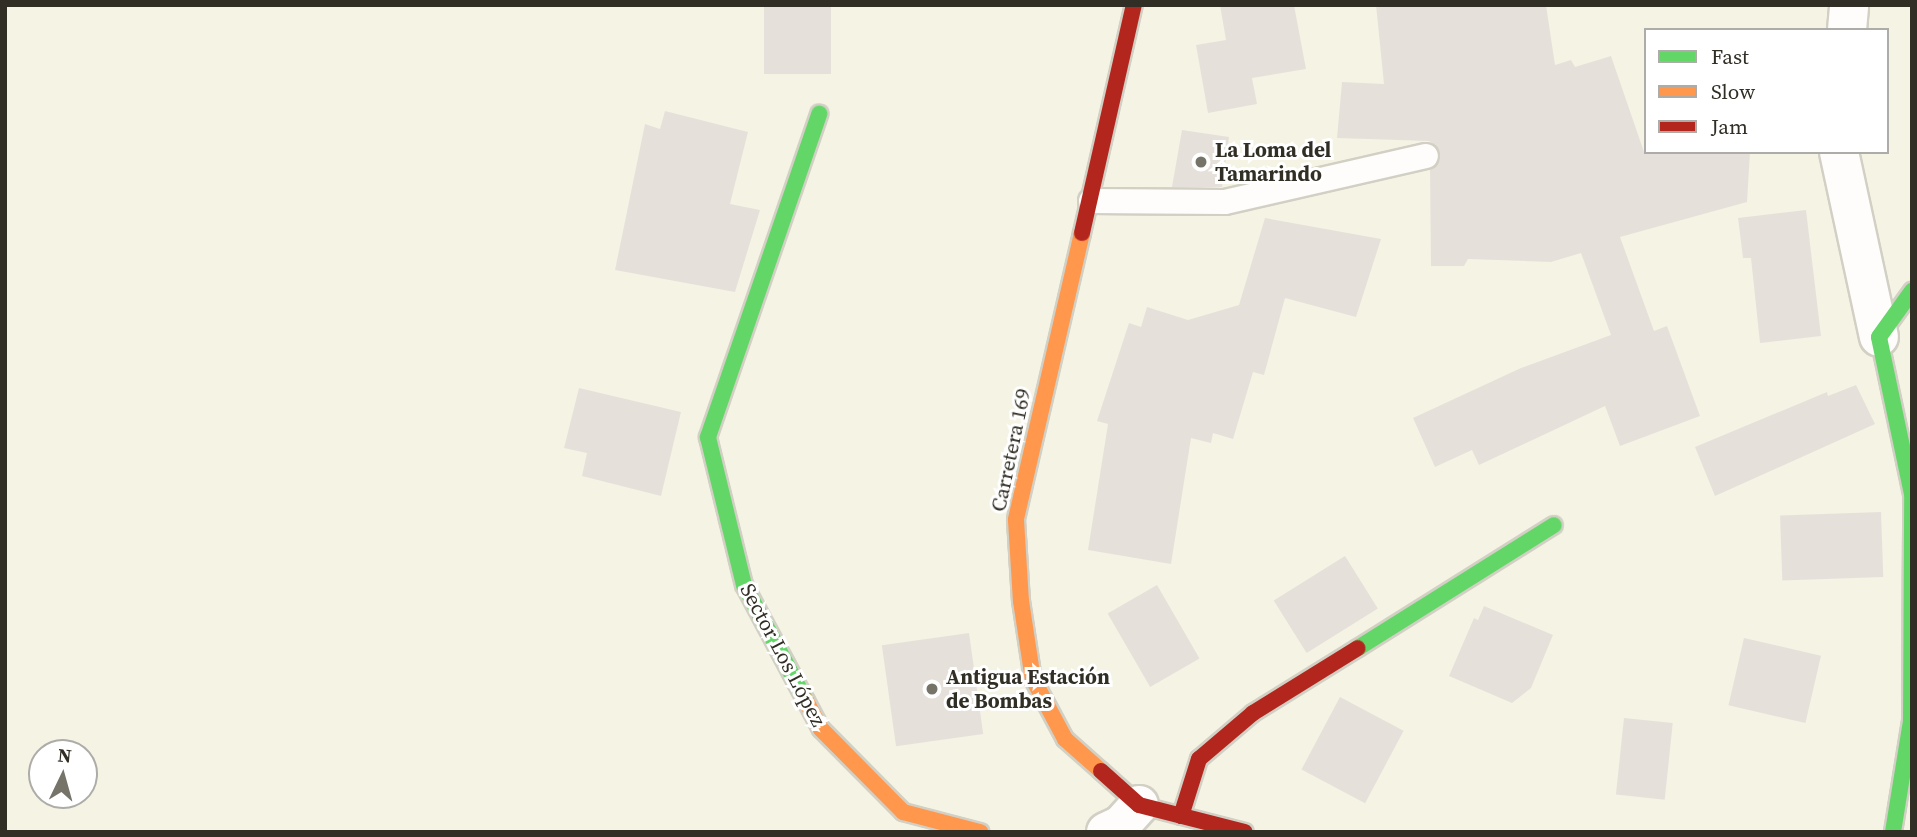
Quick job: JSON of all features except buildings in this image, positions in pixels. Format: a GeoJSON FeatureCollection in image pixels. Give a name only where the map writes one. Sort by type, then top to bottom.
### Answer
{"type":"FeatureCollection","features":[{"type":"Feature","properties":{"kind":"street","name":"Carretera 169"},"geometry":{"type":"LineString","coordinates":[[1134,5],[1016,520],[1021,601],[1033,678],[1065,739],[1139,805],[1245,832]]}},
{"type":"Feature","properties":{"kind":"street"},"geometry":{"type":"LineString","coordinates":[[1847,28],[1849,5]]}},
{"type":"Feature","properties":{"kind":"street","name":"Sector Los López"},"geometry":{"type":"LineString","coordinates":[[819,114],[708,437],[744,585],[821,729],[903,812],[979,832]]}},
{"type":"Feature","properties":{"kind":"street"},"geometry":{"type":"LineString","coordinates":[[1839,154],[1912,495],[1912,720],[1893,832]]}},
{"type":"Feature","properties":{"kind":"street"},"geometry":{"type":"LineString","coordinates":[[1879,337],[1912,291]]}},
{"type":"Feature","properties":{"kind":"street"},"geometry":{"type":"LineString","coordinates":[[1181,816],[1199,759],[1253,713],[1554,525]]}},
{"type":"Feature","properties":{"kind":"street"},"geometry":{"type":"LineString","coordinates":[[1106,832],[1121,825],[1139,805]]}},
{"type":"Feature","properties":{"kind":"lane"},"geometry":{"type":"LineString","coordinates":[[1091,201],[1225,202],[1426,156]]}},
{"type":"Feature","properties":{"kind":"traffic: fast"},"geometry":{"type":"LineString","coordinates":[[806,701],[744,585],[708,437],[819,114]]}},
{"type":"Feature","properties":{"kind":"traffic: fast"},"geometry":{"type":"LineString","coordinates":[[1893,832],[1911,721],[1912,494],[1879,337],[1912,291]]}},
{"type":"Feature","properties":{"kind":"traffic: fast"},"geometry":{"type":"LineString","coordinates":[[1358,648],[1554,525]]}},
{"type":"Feature","properties":{"kind":"traffic: slow"},"geometry":{"type":"LineString","coordinates":[[1082,233],[1016,520],[1021,601],[1033,679],[1065,739],[1101,771]]}},
{"type":"Feature","properties":{"kind":"traffic: slow"},"geometry":{"type":"LineString","coordinates":[[806,701],[821,729],[903,812],[980,832]]}},
{"type":"Feature","properties":{"kind":"traffic: jam"},"geometry":{"type":"LineString","coordinates":[[1082,233],[1134,5]]}},
{"type":"Feature","properties":{"kind":"traffic: jam"},"geometry":{"type":"LineString","coordinates":[[1181,816],[1199,759],[1253,713],[1358,648]]}},
{"type":"Feature","properties":{"kind":"traffic: jam"},"geometry":{"type":"LineString","coordinates":[[1101,771],[1139,805],[1245,832]]}},
{"type":"Feature","properties":{"kind":"place","name":"La Loma del Tamarindo"},"geometry":{"type":"Point","coordinates":[1201,162]}},
{"type":"Feature","properties":{"kind":"place","name":"Antigua Estación de Bombas"},"geometry":{"type":"Point","coordinates":[932,689]}}]}
